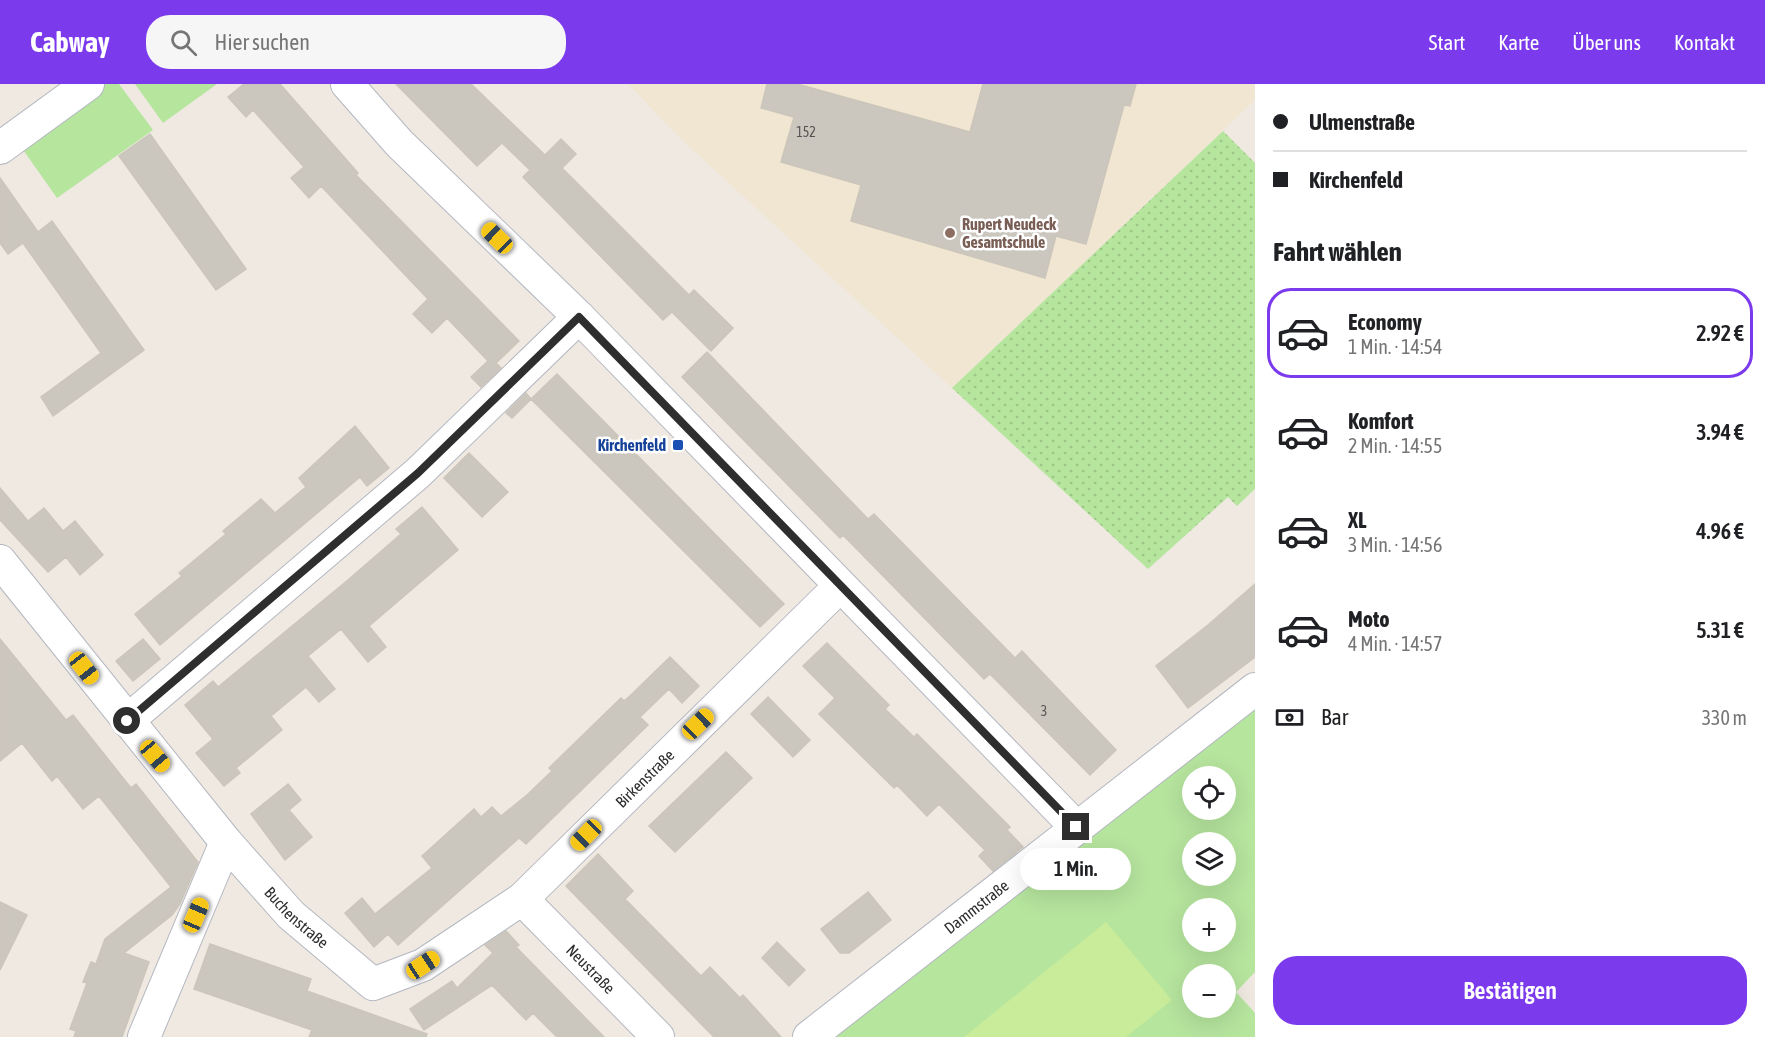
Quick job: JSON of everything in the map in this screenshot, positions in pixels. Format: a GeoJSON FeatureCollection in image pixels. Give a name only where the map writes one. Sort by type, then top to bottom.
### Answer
{"type":"FeatureCollection","features":[{"type":"Feature","properties":{"kind":"street"},"geometry":{"type":"LineString","coordinates":[[0,148],[88,84]]}},
{"type":"Feature","properties":{"kind":"street"},"geometry":{"type":"LineString","coordinates":[[347,84],[399,143],[579,317],[1076,827]]}},
{"type":"Feature","properties":{"kind":"street"},"geometry":{"type":"LineString","coordinates":[[127,721],[418,473],[579,317]]}},
{"type":"Feature","properties":{"kind":"street","name":"Buchenstraße"},"geometry":{"type":"LineString","coordinates":[[0,561],[226,842],[291,915],[373,984]]}},
{"type":"Feature","properties":{"kind":"street","name":"Birkenstraße"},"geometry":{"type":"LineString","coordinates":[[373,984],[423,965],[522,899],[840,586]]}},
{"type":"Feature","properties":{"kind":"street","name":"Dammstraße"},"geometry":{"type":"LineString","coordinates":[[809,1037],[1255,689]]}},
{"type":"Feature","properties":{"kind":"street"},"geometry":{"type":"LineString","coordinates":[[144,1037],[226,842]]}},
{"type":"Feature","properties":{"kind":"street","name":"Neustraße"},"geometry":{"type":"LineString","coordinates":[[522,899],[658,1037]]}},
{"type":"Feature","properties":{"kind":"shaded area","name":"Rupert Neudeck Gesamtschule"},"geometry":{"type":"Polygon","coordinates":[[[628,84],[1255,84],[1255,100],[952,388],[682,140],[628,84]]]}},
{"type":"Feature","properties":{"kind":"green space"},"geometry":{"type":"Polygon","coordinates":[[[106,84],[119,84],[153,130],[57,198],[19,144],[106,84]]]}},
{"type":"Feature","properties":{"kind":"green space"},"geometry":{"type":"Polygon","coordinates":[[[135,84],[217,84],[163,123],[135,84]]]}},
{"type":"Feature","properties":{"kind":"green space"},"geometry":{"type":"Polygon","coordinates":[[[1223,131],[1255,163],[1255,489],[1237,506],[1228,497],[1148,569],[952,388],[1223,131]]]}},
{"type":"Feature","properties":{"kind":"green space"},"geometry":{"type":"Polygon","coordinates":[[[1255,707],[1255,972],[1236,992],[1255,1013],[1255,1037],[831,1037],[1255,707]]]}},
{"type":"Feature","properties":{"kind":"green space"},"geometry":{"type":"Polygon","coordinates":[[[1106,922],[1172,1000],[1126,1037],[964,1037],[1106,922]]]}},
{"type":"Feature","properties":{"kind":"building"},"geometry":{"type":"Polygon","coordinates":[[[244,84],[280,84],[358,173],[356,175],[519,341],[496,363],[501,368],[481,387],[471,377],[488,361],[447,318],[432,333],[413,314],[428,299],[321,186],[309,198],[291,178],[304,167],[253,110],[246,117],[228,97],[244,84]]]}},
{"type":"Feature","properties":{"kind":"building"},"geometry":{"type":"Polygon","coordinates":[[[396,84],[471,84],[545,155],[561,139],[576,154],[562,168],[689,295],[694,290],[733,328],[711,351],[672,312],[663,320],[523,177],[530,170],[502,143],[477,166],[396,84]]]}},
{"type":"Feature","properties":{"kind":"building"},"geometry":{"type":"Polygon","coordinates":[[[767,84],[797,84],[970,132],[983,84],[1136,84],[1130,106],[1124,105],[1086,244],[1056,236],[1045,278],[851,221],[861,185],[781,162],[794,117],[761,108],[767,84]]]}},
{"type":"Feature","properties":{"kind":"building"},"geometry":{"type":"Polygon","coordinates":[[[150,134],[246,269],[216,290],[119,156],[150,134]]]}},
{"type":"Feature","properties":{"kind":"building"},"geometry":{"type":"Polygon","coordinates":[[[0,178],[38,232],[52,221],[144,350],[53,416],[41,397],[101,353],[23,243],[8,254],[0,243],[0,178]]]}},
{"type":"Feature","properties":{"kind":"building"},"geometry":{"type":"Polygon","coordinates":[[[707,352],[868,519],[874,514],[1015,658],[1022,651],[1116,750],[1090,775],[990,674],[984,679],[843,535],[840,538],[682,377],[707,352]]]}},
{"type":"Feature","properties":{"kind":"building"},"geometry":{"type":"Polygon","coordinates":[[[557,374],[784,604],[760,627],[531,399],[557,374]]]}},
{"type":"Feature","properties":{"kind":"building"},"geometry":{"type":"Polygon","coordinates":[[[526,393],[531,399],[512,418],[506,413],[526,393]]]}},
{"type":"Feature","properties":{"kind":"building"},"geometry":{"type":"Polygon","coordinates":[[[355,426],[389,468],[367,486],[360,477],[160,645],[135,614],[182,576],[179,573],[226,534],[223,531],[261,499],[275,513],[306,487],[299,478],[355,426]]]}},
{"type":"Feature","properties":{"kind":"building"},"geometry":{"type":"Polygon","coordinates":[[[469,453],[508,492],[482,517],[444,478],[469,453]]]}},
{"type":"Feature","properties":{"kind":"building"},"geometry":{"type":"Polygon","coordinates":[[[0,488],[28,521],[44,508],[63,531],[75,521],[103,555],[80,575],[66,557],[48,572],[0,520],[0,488]]]}},
{"type":"Feature","properties":{"kind":"building"},"geometry":{"type":"Polygon","coordinates":[[[422,507],[458,550],[369,626],[386,647],[368,662],[341,629],[308,656],[335,689],[319,702],[306,687],[271,716],[282,730],[236,768],[240,773],[224,786],[196,753],[213,739],[185,705],[213,681],[218,687],[348,580],[401,534],[396,529],[422,507]]]}},
{"type":"Feature","properties":{"kind":"building"},"geometry":{"type":"Polygon","coordinates":[[[1255,584],[1255,657],[1188,708],[1156,666],[1255,584]]]}},
{"type":"Feature","properties":{"kind":"building"},"geometry":{"type":"Polygon","coordinates":[[[0,639],[66,720],[73,715],[131,788],[136,784],[198,862],[180,904],[172,915],[124,953],[149,962],[122,1037],[74,1037],[76,1031],[70,1029],[87,983],[83,982],[91,962],[96,964],[105,939],[171,887],[99,796],[83,809],[57,776],[52,781],[22,743],[0,761],[0,639]]]}},
{"type":"Feature","properties":{"kind":"building"},"geometry":{"type":"Polygon","coordinates":[[[143,639],[160,659],[133,681],[116,661],[143,639]]]}},
{"type":"Feature","properties":{"kind":"building"},"geometry":{"type":"Polygon","coordinates":[[[827,643],[889,705],[885,709],[914,737],[917,734],[1010,827],[1007,830],[1023,847],[993,871],[979,856],[985,850],[939,804],[927,816],[897,785],[894,788],[819,714],[835,698],[803,666],[827,643]]]}},
{"type":"Feature","properties":{"kind":"building"},"geometry":{"type":"Polygon","coordinates":[[[670,657],[699,686],[682,703],[669,689],[640,717],[648,725],[526,844],[519,838],[398,945],[388,934],[374,947],[345,913],[362,898],[375,914],[432,868],[422,856],[474,809],[481,817],[492,807],[501,816],[552,771],[549,768],[621,698],[624,701],[670,657]]]}},
{"type":"Feature","properties":{"kind":"building"},"geometry":{"type":"Polygon","coordinates":[[[768,697],[810,740],[793,757],[751,714],[768,697]]]}},
{"type":"Feature","properties":{"kind":"building"},"geometry":{"type":"Polygon","coordinates":[[[726,752],[752,778],[675,852],[649,826],[726,752]]]}},
{"type":"Feature","properties":{"kind":"building"},"geometry":{"type":"Polygon","coordinates":[[[288,784],[301,800],[289,810],[312,837],[285,860],[251,814],[288,784]]]}},
{"type":"Feature","properties":{"kind":"building"},"geometry":{"type":"Polygon","coordinates":[[[598,854],[633,891],[625,899],[701,976],[710,967],[740,998],[743,995],[781,1037],[714,1037],[566,886],[598,854]]]}},
{"type":"Feature","properties":{"kind":"building"},"geometry":{"type":"Polygon","coordinates":[[[868,892],[891,920],[849,953],[840,953],[821,929],[868,892]]]}},
{"type":"Feature","properties":{"kind":"building"},"geometry":{"type":"Polygon","coordinates":[[[0,902],[27,915],[0,970],[0,902]]]}},
{"type":"Feature","properties":{"kind":"building"},"geometry":{"type":"Polygon","coordinates":[[[506,931],[519,945],[516,947],[604,1037],[557,1037],[533,1013],[526,1020],[492,985],[424,1030],[410,1009],[452,981],[457,988],[493,953],[485,945],[506,931]]]}},
{"type":"Feature","properties":{"kind":"building"},"geometry":{"type":"Polygon","coordinates":[[[777,942],[805,970],[789,986],[762,958],[777,942]]]}},
{"type":"Feature","properties":{"kind":"building"},"geometry":{"type":"Polygon","coordinates":[[[210,944],[311,979],[307,991],[427,1034],[426,1037],[309,1037],[312,1030],[194,989],[210,944]]]}},
{"type":"Feature","properties":{"kind":"place","name":"Rupert Neudeck Gesamtschule"},"geometry":{"type":"Point","coordinates":[950,233]}},
{"type":"Feature","properties":{"kind":"place","name":"Kirchenfeld"},"geometry":{"type":"Point","coordinates":[678,445]}},
{"type":"Feature","properties":{"kind":"route"},"geometry":{"type":"LineString","coordinates":[[127,721],[418,473],[579,317],[1076,827]]}}]}
